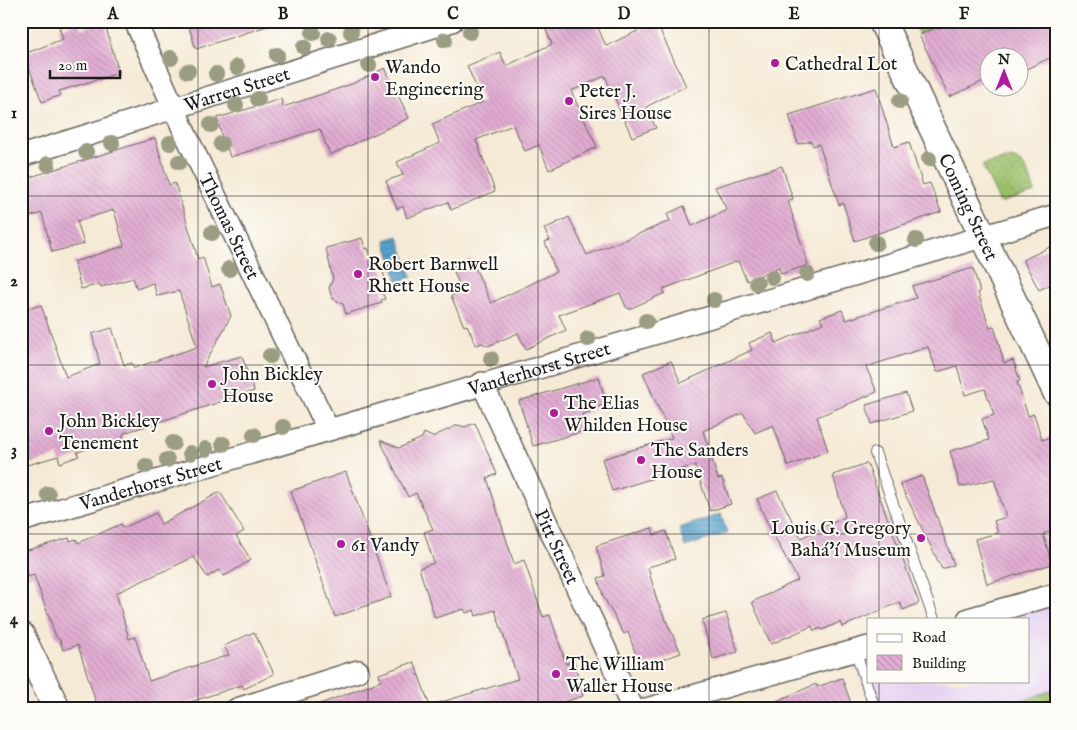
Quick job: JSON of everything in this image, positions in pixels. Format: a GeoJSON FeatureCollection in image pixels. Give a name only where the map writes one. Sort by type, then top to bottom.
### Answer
{"type":"FeatureCollection","features":[{"type":"Feature","properties":{"kind":"street","name":"Thomas Street"},"geometry":{"type":"LineString","coordinates":[[135,21],[174,108],[328,429]]}},
{"type":"Feature","properties":{"kind":"street","name":"Warren Street"},"geometry":{"type":"LineString","coordinates":[[21,156],[452,21]]}},
{"type":"Feature","properties":{"kind":"street","name":"Coming Street"},"geometry":{"type":"LineString","coordinates":[[882,21],[1056,392]]}},
{"type":"Feature","properties":{"kind":"street","name":"Vanderhorst Street"},"geometry":{"type":"LineString","coordinates":[[21,521],[482,383],[1056,215]]}},
{"type":"Feature","properties":{"kind":"street","name":"Pitt Street"},"geometry":{"type":"LineString","coordinates":[[482,383],[633,709]]}},
{"type":"Feature","properties":{"kind":"street"},"geometry":{"type":"LineString","coordinates":[[972,618],[1056,594]]}},
{"type":"Feature","properties":{"kind":"street"},"geometry":{"type":"LineString","coordinates":[[21,635],[57,709]]}},
{"type":"Feature","properties":{"kind":"street"},"geometry":{"type":"LineString","coordinates":[[646,709],[862,648]]}},
{"type":"Feature","properties":{"kind":"street"},"geometry":{"type":"LineString","coordinates":[[237,709],[358,672]]}},
{"type":"Feature","properties":{"kind":"lane"},"geometry":{"type":"LineString","coordinates":[[875,453],[934,618]]}},
{"type":"Feature","properties":{"kind":"lane"},"geometry":{"type":"LineString","coordinates":[[862,648],[867,671]]}},
{"type":"Feature","properties":{"kind":"lane"},"geometry":{"type":"LineString","coordinates":[[869,682],[875,709]]}},
{"type":"Feature","properties":{"kind":"shaded area"},"geometry":{"type":"Polygon","coordinates":[[[1056,605],[1056,709],[873,709],[853,661],[867,657],[867,682],[1030,682],[1030,618],[1010,618],[1056,605]]]}},
{"type":"Feature","properties":{"kind":"green space"},"geometry":{"type":"Polygon","coordinates":[[[913,21],[948,21],[919,35],[913,21]]]}},
{"type":"Feature","properties":{"kind":"green space"},"geometry":{"type":"Polygon","coordinates":[[[1011,158],[1021,163],[1024,167],[1035,192],[1000,203],[982,165],[1011,158]]]}},
{"type":"Feature","properties":{"kind":"green space"},"geometry":{"type":"Polygon","coordinates":[[[1056,688],[1056,709],[1004,709],[1056,688]]]}},
{"type":"Feature","properties":{"kind":"water"},"geometry":{"type":"Polygon","coordinates":[[[398,236],[412,277],[398,282],[385,240],[398,236]]]}},
{"type":"Feature","properties":{"kind":"water"},"geometry":{"type":"Polygon","coordinates":[[[721,514],[727,533],[685,547],[679,528],[721,514]]]}},
{"type":"Feature","properties":{"kind":"building"},"geometry":{"type":"Polygon","coordinates":[[[104,21],[119,73],[59,91],[61,95],[42,102],[24,54],[63,39],[59,28],[79,22],[81,29],[104,21]]]}},
{"type":"Feature","properties":{"kind":"building"},"geometry":{"type":"Polygon","coordinates":[[[187,21],[269,21],[270,25],[196,49],[187,21]]]}},
{"type":"Feature","properties":{"kind":"building"},"geometry":{"type":"Polygon","coordinates":[[[542,21],[595,21],[606,46],[656,22],[686,86],[646,107],[656,128],[632,137],[605,76],[571,91],[597,147],[549,170],[539,145],[525,151],[513,125],[476,140],[495,191],[451,210],[448,202],[407,218],[403,206],[397,209],[386,181],[403,175],[397,162],[440,143],[432,124],[483,102],[467,66],[500,52],[506,66],[552,44],[542,21]]]}},
{"type":"Feature","properties":{"kind":"building"},"geometry":{"type":"Polygon","coordinates":[[[948,21],[1056,21],[1056,55],[1030,67],[1030,48],[980,48],[980,83],[949,97],[919,35],[948,21]]]}},
{"type":"Feature","properties":{"kind":"building"},"geometry":{"type":"Polygon","coordinates":[[[385,68],[409,118],[330,155],[320,129],[230,157],[227,147],[225,148],[217,118],[281,99],[283,107],[352,84],[385,68]]]}},
{"type":"Feature","properties":{"kind":"building"},"geometry":{"type":"Polygon","coordinates":[[[876,88],[894,147],[909,142],[923,185],[930,183],[941,212],[855,241],[843,203],[839,205],[819,144],[813,146],[811,141],[798,144],[789,115],[876,88]]]}},
{"type":"Feature","properties":{"kind":"building"},"geometry":{"type":"Polygon","coordinates":[[[155,138],[169,185],[175,183],[198,259],[203,257],[212,287],[220,284],[231,316],[203,367],[242,356],[254,391],[124,433],[119,448],[111,442],[77,452],[79,456],[60,463],[58,456],[21,467],[21,311],[41,305],[66,377],[100,364],[92,334],[112,328],[124,365],[132,363],[134,368],[197,347],[179,291],[157,296],[153,283],[137,289],[133,278],[101,287],[100,284],[81,289],[74,262],[124,246],[114,210],[77,221],[84,244],[52,252],[42,213],[21,219],[21,180],[155,138]]]}},
{"type":"Feature","properties":{"kind":"building"},"geometry":{"type":"Polygon","coordinates":[[[782,166],[793,199],[788,201],[808,265],[781,274],[779,267],[747,281],[738,261],[663,289],[665,293],[629,309],[626,307],[620,293],[559,315],[566,330],[526,349],[518,333],[488,346],[482,343],[476,345],[467,325],[464,326],[451,296],[462,291],[452,267],[471,259],[491,303],[556,272],[545,242],[550,240],[544,229],[569,217],[587,255],[670,221],[667,214],[684,206],[692,226],[727,210],[715,187],[782,166]]]}},
{"type":"Feature","properties":{"kind":"building","name":"Robert Barnwell Rhett House"},"geometry":{"type":"Polygon","coordinates":[[[362,238],[365,249],[368,248],[370,257],[380,261],[386,282],[382,292],[385,299],[381,300],[382,303],[346,314],[343,304],[332,298],[329,288],[333,279],[326,248],[362,238]]]}},
{"type":"Feature","properties":{"kind":"building"},"geometry":{"type":"Polygon","coordinates":[[[1056,244],[1056,282],[1039,290],[1023,260],[1056,244]]]}},
{"type":"Feature","properties":{"kind":"building"},"geometry":{"type":"Polygon","coordinates":[[[973,268],[980,292],[978,293],[990,328],[994,326],[1004,363],[1013,360],[1020,381],[1017,382],[1028,416],[1034,414],[1042,440],[1051,437],[1056,450],[1056,530],[1043,534],[1052,564],[987,584],[975,539],[998,533],[994,521],[1006,517],[994,479],[960,487],[950,451],[989,440],[982,419],[994,415],[985,389],[965,395],[957,366],[937,372],[928,347],[866,367],[877,392],[817,417],[828,451],[788,466],[773,425],[755,433],[743,413],[703,431],[718,479],[722,478],[731,504],[710,511],[695,465],[612,491],[602,459],[672,438],[643,373],[671,361],[681,383],[752,350],[749,343],[772,333],[776,343],[823,323],[820,318],[842,310],[846,320],[916,298],[912,286],[973,268]]]}},
{"type":"Feature","properties":{"kind":"building","name":"The Elias Whilden House"},"geometry":{"type":"Polygon","coordinates":[[[599,377],[605,399],[603,400],[604,405],[589,409],[590,412],[582,414],[588,430],[533,446],[519,401],[599,377]]]}},
{"type":"Feature","properties":{"kind":"building"},"geometry":{"type":"Polygon","coordinates":[[[906,393],[912,411],[872,424],[866,405],[906,393]]]}},
{"type":"Feature","properties":{"kind":"building"},"geometry":{"type":"Polygon","coordinates":[[[475,423],[497,474],[487,478],[514,564],[524,560],[543,617],[550,615],[566,664],[574,661],[583,696],[541,709],[524,709],[522,702],[502,709],[436,709],[435,704],[518,679],[495,610],[476,616],[474,610],[466,613],[464,609],[435,618],[419,568],[434,563],[424,532],[433,529],[416,493],[408,497],[380,440],[399,448],[422,438],[424,433],[432,437],[458,425],[465,427],[475,423]]]}},
{"type":"Feature","properties":{"kind":"building"},"geometry":{"type":"Polygon","coordinates":[[[867,463],[919,603],[903,610],[900,602],[842,627],[840,622],[822,630],[821,628],[814,631],[812,626],[771,644],[752,602],[798,580],[771,531],[757,499],[777,491],[801,538],[845,517],[833,475],[867,463]]]}},
{"type":"Feature","properties":{"kind":"building","name":"61 Vandy"},"geometry":{"type":"Polygon","coordinates":[[[346,472],[391,597],[335,617],[291,491],[346,472]]]}},
{"type":"Feature","properties":{"kind":"building"},"geometry":{"type":"Polygon","coordinates":[[[922,476],[954,565],[942,569],[900,484],[922,476]]]}},
{"type":"Feature","properties":{"kind":"building"},"geometry":{"type":"Polygon","coordinates":[[[220,492],[244,531],[236,536],[251,560],[223,576],[219,570],[207,577],[194,557],[116,593],[129,639],[135,637],[149,681],[229,655],[224,646],[254,632],[274,674],[244,689],[242,685],[169,709],[98,709],[78,645],[63,650],[60,640],[56,637],[34,575],[27,577],[21,552],[69,538],[70,541],[76,539],[78,543],[121,524],[123,528],[156,513],[161,524],[220,492]]]}},
{"type":"Feature","properties":{"kind":"building"},"geometry":{"type":"Polygon","coordinates":[[[652,528],[654,535],[666,531],[675,559],[648,567],[657,601],[681,653],[640,667],[628,632],[624,634],[603,596],[598,578],[605,576],[596,546],[652,528]]]}},
{"type":"Feature","properties":{"kind":"building"},"geometry":{"type":"Polygon","coordinates":[[[726,613],[738,652],[713,659],[702,620],[726,613]]]}},
{"type":"Feature","properties":{"kind":"building"},"geometry":{"type":"Polygon","coordinates":[[[414,662],[431,709],[312,709],[312,707],[381,681],[379,674],[414,662]]]}},
{"type":"Feature","properties":{"kind":"building"},"geometry":{"type":"Polygon","coordinates":[[[842,678],[853,709],[758,709],[816,684],[817,687],[842,678]]]}},
{"type":"Feature","properties":{"kind":"place","name":"Cathedral Lot"},"geometry":{"type":"Point","coordinates":[775,63]}},
{"type":"Feature","properties":{"kind":"place","name":"Wando Engineering"},"geometry":{"type":"Point","coordinates":[375,77]}},
{"type":"Feature","properties":{"kind":"place","name":"Peter J. Sires House"},"geometry":{"type":"Point","coordinates":[569,101]}},
{"type":"Feature","properties":{"kind":"place","name":"Robert Barnwell Rhett House"},"geometry":{"type":"Point","coordinates":[358,274]}},
{"type":"Feature","properties":{"kind":"place","name":"John Bickley House"},"geometry":{"type":"Point","coordinates":[212,384]}},
{"type":"Feature","properties":{"kind":"place","name":"The Elias Whilden House"},"geometry":{"type":"Point","coordinates":[554,413]}},
{"type":"Feature","properties":{"kind":"place","name":"John Bickley Tenement"},"geometry":{"type":"Point","coordinates":[49,431]}},
{"type":"Feature","properties":{"kind":"place","name":"The Sanders House"},"geometry":{"type":"Point","coordinates":[641,460]}},
{"type":"Feature","properties":{"kind":"place","name":"Louis G. Gregory Bahá'í Museum"},"geometry":{"type":"Point","coordinates":[921,538]}},
{"type":"Feature","properties":{"kind":"place","name":"61 Vandy"},"geometry":{"type":"Point","coordinates":[341,544]}},
{"type":"Feature","properties":{"kind":"place","name":"The William Waller House"},"geometry":{"type":"Point","coordinates":[556,674]}}]}
